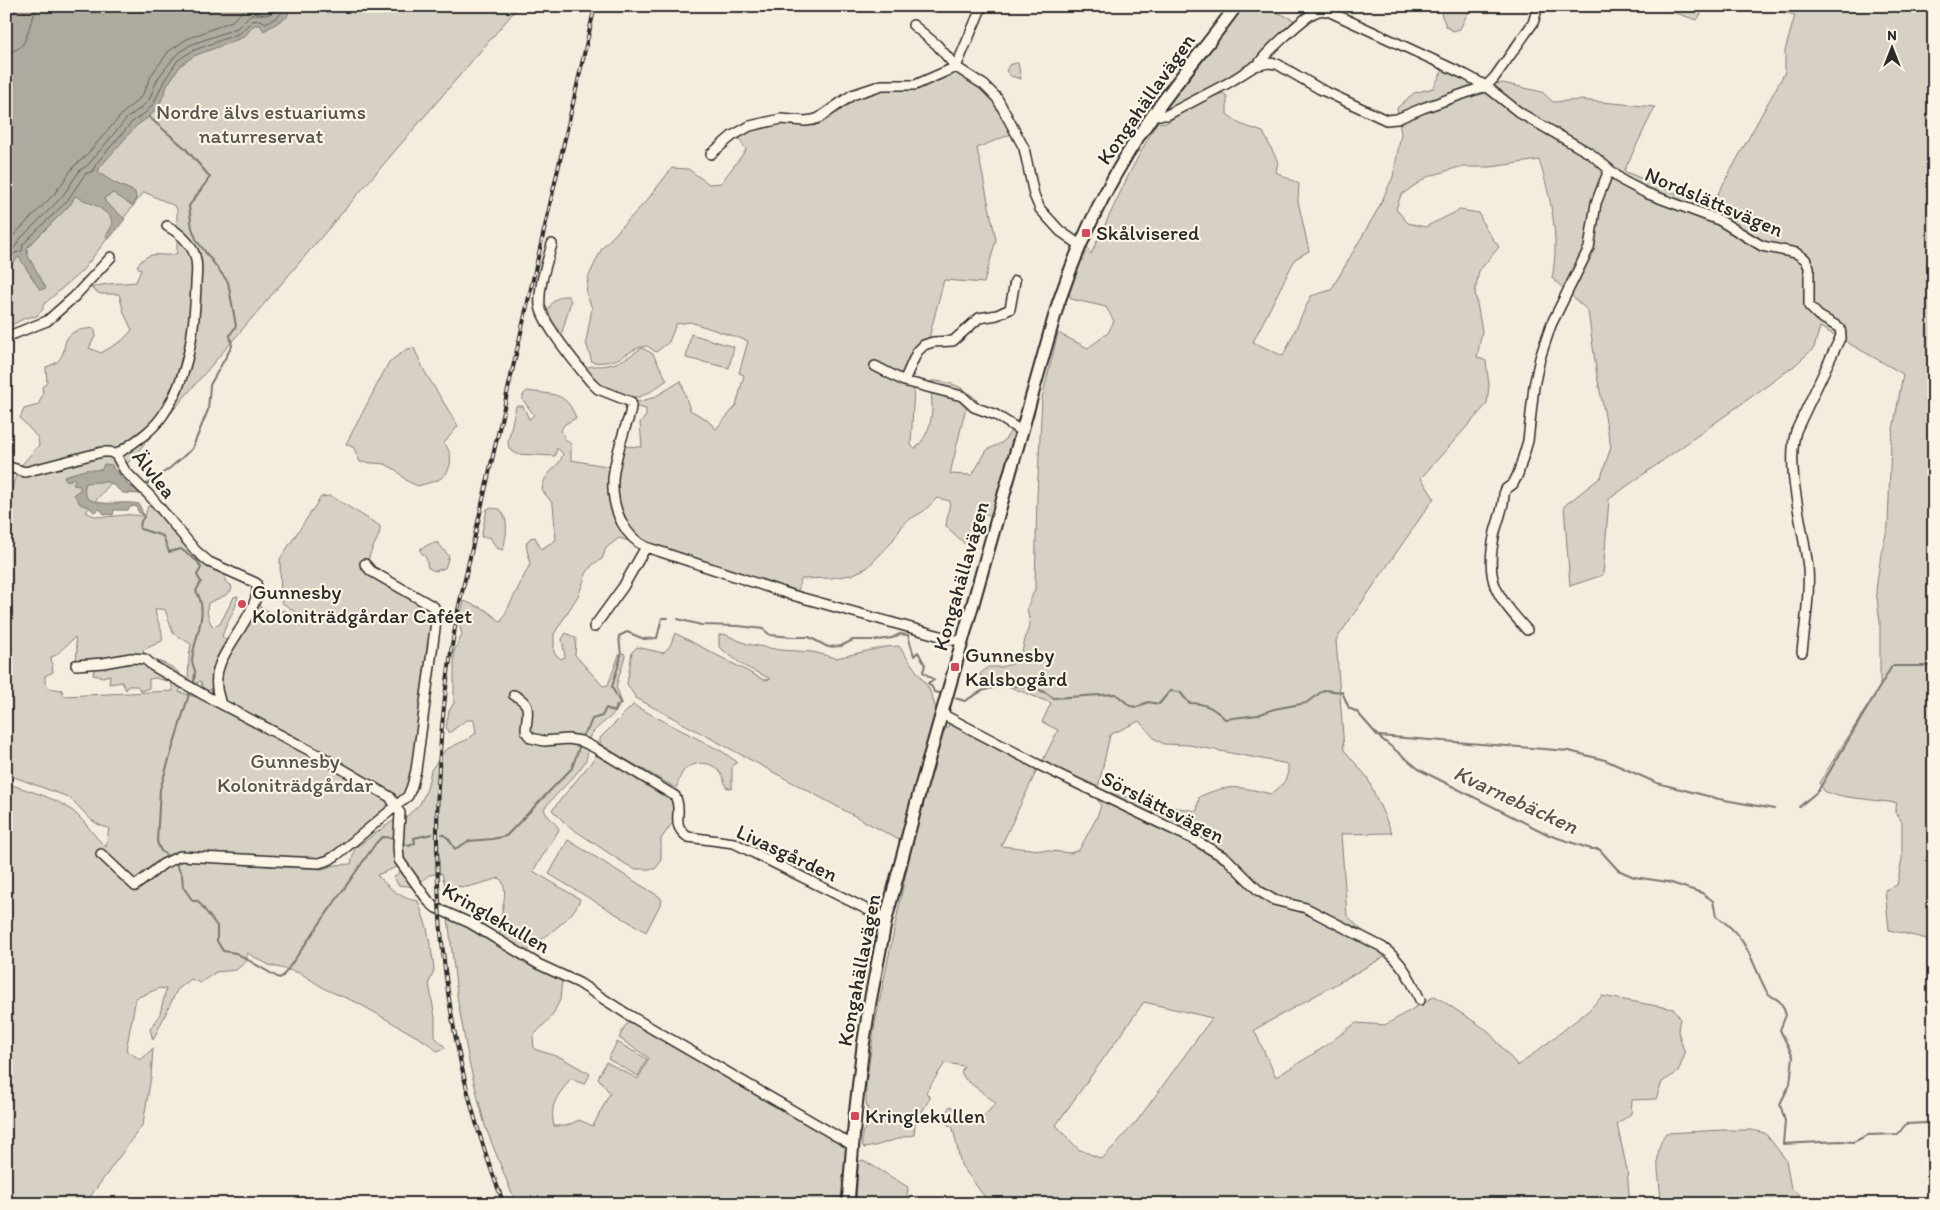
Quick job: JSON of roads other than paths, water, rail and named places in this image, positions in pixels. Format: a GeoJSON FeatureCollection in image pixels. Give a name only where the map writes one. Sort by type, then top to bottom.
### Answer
{"type":"FeatureCollection","features":[{"type":"Feature","properties":{"kind":"main road","name":"Kongahällavägen"},"geometry":{"type":"LineString","coordinates":[[848,1204],[852,1145],[870,1002],[886,919],[908,832],[1058,304],[1080,245],[1124,159],[1155,112],[1236,6]]}},
{"type":"Feature","properties":{"kind":"street"},"geometry":{"type":"LineString","coordinates":[[710,154],[732,136],[750,126],[782,119],[813,120],[819,118],[852,95],[882,85],[915,85],[956,67],[982,6]]}},
{"type":"Feature","properties":{"kind":"street"},"geometry":{"type":"LineString","coordinates":[[1155,112],[1167,116],[1259,64],[1277,64],[1320,89],[1386,120],[1397,119],[1486,86],[1494,78],[1532,23],[1536,13],[1536,6]]}},
{"type":"Feature","properties":{"kind":"street","name":"Nordslättsvägen"},"geometry":{"type":"LineString","coordinates":[[1259,64],[1268,52],[1312,14],[1322,10],[1486,86],[1520,112],[1591,154],[1623,181],[1646,193],[1719,220],[1753,242],[1802,256],[1808,263],[1809,268],[1809,306],[1841,331],[1839,342],[1792,443],[1793,467],[1808,568],[1808,590],[1802,652]]}},
{"type":"Feature","properties":{"kind":"street"},"geometry":{"type":"LineString","coordinates":[[913,25],[937,45],[956,67],[984,85],[997,98],[1024,148],[1034,195],[1040,209],[1060,231],[1080,245]]}},
{"type":"Feature","properties":{"kind":"street"},"geometry":{"type":"LineString","coordinates":[[1527,630],[1499,596],[1492,578],[1490,560],[1492,548],[1506,489],[1513,484],[1518,474],[1528,442],[1534,386],[1540,358],[1552,325],[1589,248],[1596,203],[1608,170]]}},
{"type":"Feature","properties":{"kind":"street"},"geometry":{"type":"LineString","coordinates":[[116,455],[150,430],[162,416],[182,377],[193,336],[197,261],[193,249],[180,233],[167,226]]}},
{"type":"Feature","properties":{"kind":"street"},"geometry":{"type":"LineString","coordinates":[[552,244],[542,290],[541,310],[548,325],[590,381],[598,388],[630,402],[630,414],[614,464],[612,485],[618,512],[624,527],[636,541],[646,547],[792,595],[962,642]]}},
{"type":"Feature","properties":{"kind":"street"},"geometry":{"type":"LineString","coordinates":[[6,337],[47,321],[74,298],[111,257]]}},
{"type":"Feature","properties":{"kind":"street"},"geometry":{"type":"LineString","coordinates":[[904,381],[917,352],[924,345],[932,342],[953,341],[979,318],[1007,312],[1011,303],[1015,282]]}},
{"type":"Feature","properties":{"kind":"street"},"geometry":{"type":"LineString","coordinates":[[875,366],[904,381],[962,396],[974,407],[996,416],[1021,431]]}},
{"type":"Feature","properties":{"kind":"street","name":"Älvlea"},"geometry":{"type":"LineString","coordinates":[[6,466],[25,472],[102,452],[110,452],[116,455],[125,472],[150,496],[196,551],[209,562],[241,577],[254,580],[258,586],[255,600],[219,666],[217,689],[221,700],[220,703]]}},
{"type":"Feature","properties":{"kind":"street"},"geometry":{"type":"LineString","coordinates":[[594,627],[623,587],[646,547]]}},
{"type":"Feature","properties":{"kind":"street"},"geometry":{"type":"LineString","coordinates":[[101,854],[135,886],[163,864],[180,856],[319,863],[329,860],[338,854],[408,796],[414,780],[437,614],[434,607],[371,570],[365,564]]}},
{"type":"Feature","properties":{"kind":"street"},"geometry":{"type":"LineString","coordinates":[[76,665],[130,658],[144,659],[220,703],[378,789],[390,797],[396,805]]}},
{"type":"Feature","properties":{"kind":"street","name":"Livasgården"},"geometry":{"type":"LineString","coordinates":[[514,695],[526,702],[528,708],[526,732],[531,738],[544,741],[568,739],[581,741],[597,748],[675,796],[679,806],[678,826],[688,837],[728,842],[740,846],[886,919]]}},
{"type":"Feature","properties":{"kind":"street","name":"Sörslättsvägen"},"geometry":{"type":"LineString","coordinates":[[942,714],[1036,764],[1195,840],[1227,859],[1259,892],[1274,900],[1306,908],[1382,947],[1390,952],[1400,964],[1412,981],[1420,1000]]}},
{"type":"Feature","properties":{"kind":"street","name":"Kringlekullen"},"geometry":{"type":"LineString","coordinates":[[396,805],[400,813],[399,860],[429,902],[436,908],[470,923],[538,964],[579,982],[628,1014],[852,1145]]}},
{"type":"Feature","properties":{"kind":"water"},"geometry":{"type":"Polygon","coordinates":[[[19,6],[290,8],[287,17],[264,31],[260,25],[254,25],[244,37],[194,56],[181,65],[168,84],[159,106],[149,117],[136,126],[100,167],[98,172],[113,182],[135,192],[136,198],[133,206],[113,193],[104,198],[106,203],[125,219],[109,239],[106,236],[113,224],[110,216],[97,206],[75,196],[71,204],[27,248],[28,256],[46,288],[40,290],[19,257],[6,269],[6,36],[13,13],[19,6]]]}},
{"type":"Feature","properties":{"kind":"water"},"geometry":{"type":"Polygon","coordinates":[[[104,464],[112,465],[113,469],[130,487],[136,488],[141,494],[123,493],[109,482],[91,482],[86,483],[84,491],[87,498],[100,503],[139,504],[143,514],[139,513],[136,506],[130,507],[128,510],[114,510],[113,515],[104,514],[100,509],[94,512],[89,507],[80,504],[74,494],[80,490],[80,486],[73,485],[75,480],[73,478],[70,481],[66,480],[64,476],[85,470],[102,469],[104,464]]]}},
{"type":"Feature","properties":{"kind":"waterway"},"geometry":{"type":"LineString","coordinates":[[144,486],[170,468],[192,449],[208,410],[210,385],[232,346],[230,335],[236,326],[228,282],[197,241],[192,228],[189,206],[210,177],[185,148],[149,117]]}},
{"type":"Feature","properties":{"kind":"waterway"},"geometry":{"type":"LineString","coordinates":[[143,514],[144,517],[141,521],[140,529],[163,536],[169,552],[181,549],[198,562],[201,568],[197,575],[201,582],[196,591],[202,607],[192,660],[195,671],[194,683]]}},
{"type":"Feature","properties":{"kind":"waterway"},"geometry":{"type":"LineString","coordinates":[[583,734],[588,729],[592,719],[602,716],[606,708],[615,712],[617,705],[621,704],[612,687],[621,656],[619,636],[627,632],[644,639],[657,638],[662,618],[668,618]]}},
{"type":"Feature","properties":{"kind":"waterway"},"geometry":{"type":"LineString","coordinates":[[678,619],[701,625],[763,629],[770,635],[809,637],[828,647],[841,646],[853,640],[878,640],[892,638],[900,634],[908,635],[914,656],[918,652],[925,665],[923,672],[934,680],[928,683],[934,692],[940,693]]}},
{"type":"Feature","properties":{"kind":"waterway"},"geometry":{"type":"LineString","coordinates":[[1799,807],[1818,791],[1892,666],[1934,666]]}},
{"type":"Feature","properties":{"kind":"waterway","name":"Kvarnebäcken"},"geometry":{"type":"LineString","coordinates":[[955,698],[965,701],[990,688],[1019,686],[1038,689],[1053,698],[1116,694],[1130,706],[1137,707],[1148,702],[1159,704],[1170,691],[1180,692],[1189,703],[1209,707],[1225,719],[1258,715],[1274,709],[1306,703],[1324,690],[1342,692],[1349,708],[1357,712],[1378,736],[1420,770],[1549,835],[1591,849],[1599,849],[1618,870],[1634,877],[1668,882],[1702,893],[1713,901],[1716,916],[1727,924],[1742,941],[1767,992],[1780,1002],[1786,1015],[1780,1030],[1793,1056],[1790,1084],[1780,1104],[1785,1121],[1783,1144],[1853,1142],[1868,1135],[1898,1134],[1906,1124],[1926,1123],[1934,1131]]}},
{"type":"Feature","properties":{"kind":"waterway"},"geometry":{"type":"LineString","coordinates":[[169,857],[161,851],[157,842],[160,789],[190,691]]}},
{"type":"Feature","properties":{"kind":"waterway"},"geometry":{"type":"LineString","coordinates":[[1379,736],[1569,751],[1605,760],[1657,783],[1719,799],[1774,809]]}},
{"type":"Feature","properties":{"kind":"waterway"},"geometry":{"type":"LineString","coordinates":[[442,834],[448,838],[455,849],[469,841],[506,836],[572,768],[580,745]]}},
{"type":"Feature","properties":{"kind":"waterway"},"geometry":{"type":"LineString","coordinates":[[402,842],[409,846],[415,843],[414,838],[432,834]]}},
{"type":"Feature","properties":{"kind":"waterway"},"geometry":{"type":"LineString","coordinates":[[175,862],[182,875],[183,887],[193,901],[198,901],[217,926],[217,941],[223,951],[236,953],[279,978],[283,976],[376,843],[382,837],[395,838]]}},
{"type":"Feature","properties":{"kind":"railway"},"geometry":{"type":"LineString","coordinates":[[504,1204],[479,1133],[460,1059],[447,985],[439,910],[437,835],[439,759],[447,684],[458,610],[595,6]]}},
{"type":"Feature","properties":{"kind":"place","name":"Skålvisered"},"geometry":{"type":"Point","coordinates":[1086,233]}},
{"type":"Feature","properties":{"kind":"place","name":"Gunnesby Koloniträdgårdar Caféet"},"geometry":{"type":"Point","coordinates":[242,604]}},
{"type":"Feature","properties":{"kind":"place","name":"Gunnesby Kalsbogård"},"geometry":{"type":"Point","coordinates":[955,667]}},
{"type":"Feature","properties":{"kind":"place","name":"Kringlekullen"},"geometry":{"type":"Point","coordinates":[855,1116]}},
{"type":"Feature","properties":{"kind":"park label","name":"Nordre älvs estuariums naturreservat"},"geometry":{"type":"Point","coordinates":[261,124]}},
{"type":"Feature","properties":{"kind":"park label","name":"Gunnesby Koloniträdgårdar"},"geometry":{"type":"Point","coordinates":[295,773]}}]}
